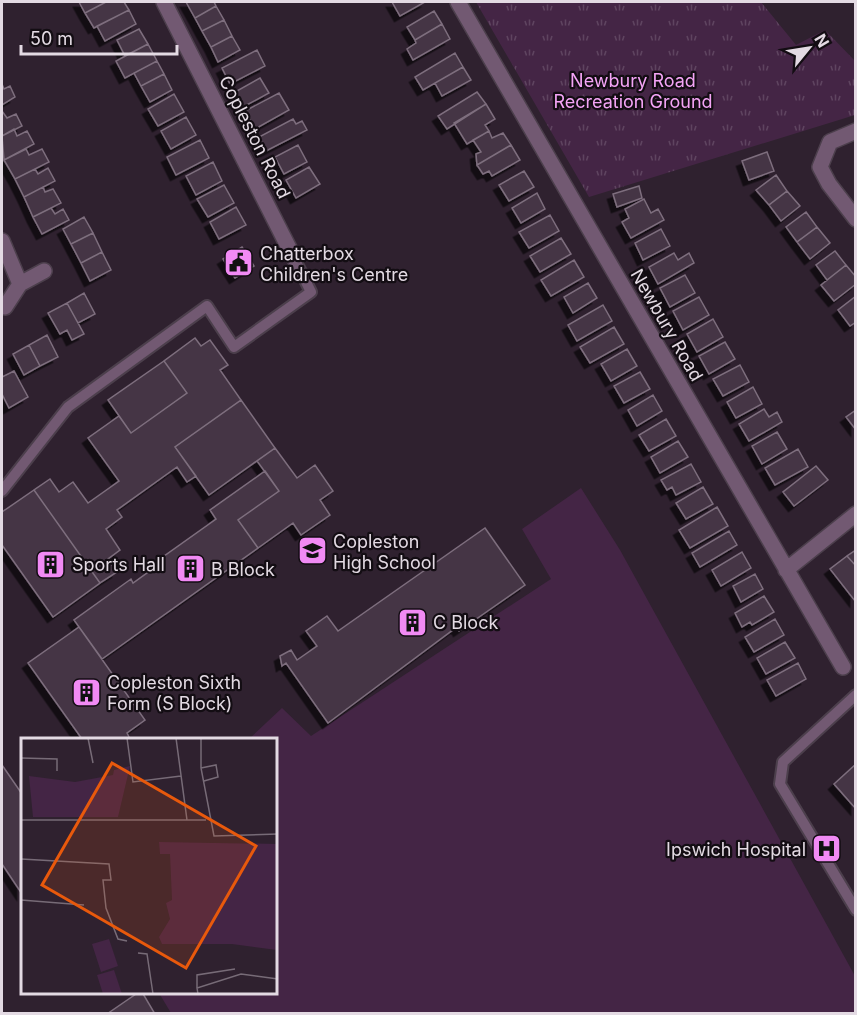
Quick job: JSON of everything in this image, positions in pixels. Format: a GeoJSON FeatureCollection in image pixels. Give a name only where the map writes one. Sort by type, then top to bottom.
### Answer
{"type":"FeatureCollection","features":[{"type":"Feature","properties":{"kind":"street","name":"Copleston Road"},"geometry":{"type":"LineString","coordinates":[[164,2],[294,258]]}},
{"type":"Feature","properties":{"kind":"street","name":"Newbury Road"},"geometry":{"type":"LineString","coordinates":[[458,2],[843,667]]}},
{"type":"Feature","properties":{"kind":"street"},"geometry":{"type":"LineString","coordinates":[[855,131],[830,142],[820,167],[829,184],[855,219]]}},
{"type":"Feature","properties":{"kind":"street"},"geometry":{"type":"LineString","coordinates":[[2,241],[20,284]]}},
{"type":"Feature","properties":{"kind":"street"},"geometry":{"type":"LineString","coordinates":[[5,307],[20,284],[44,271]]}},
{"type":"Feature","properties":{"kind":"street"},"geometry":{"type":"LineString","coordinates":[[786,570],[855,514]]}},
{"type":"Feature","properties":{"kind":"lane"},"geometry":{"type":"LineString","coordinates":[[2,491],[68,407],[207,306],[234,347],[311,292],[294,258]]}},
{"type":"Feature","properties":{"kind":"lane"},"geometry":{"type":"LineString","coordinates":[[855,695],[783,762],[780,784],[855,910]]}},
{"type":"Feature","properties":{"kind":"green space","name":"Newbury Road Recreation Ground"},"geometry":{"type":"Polygon","coordinates":[[[476,2],[761,2],[796,45],[825,30],[855,61],[855,115],[589,197],[476,2]]]}},
{"type":"Feature","properties":{"kind":"green space"},"geometry":{"type":"Polygon","coordinates":[[[581,488],[620,550],[855,976],[855,1013],[171,1013],[160,994],[278,994],[278,738],[250,738],[282,708],[311,736],[551,579],[522,529],[581,488]]]}},
{"type":"Feature","properties":{"kind":"building"},"geometry":{"type":"Polygon","coordinates":[[[79,2],[106,2],[85,13],[79,2]]]}},
{"type":"Feature","properties":{"kind":"building"},"geometry":{"type":"Polygon","coordinates":[[[106,2],[124,2],[129,10],[94,28],[85,13],[106,2]]]}},
{"type":"Feature","properties":{"kind":"building"},"geometry":{"type":"Polygon","coordinates":[[[186,2],[214,2],[216,6],[195,18],[186,2]]]}},
{"type":"Feature","properties":{"kind":"building"},"geometry":{"type":"Polygon","coordinates":[[[392,2],[425,2],[400,16],[392,2]]]}},
{"type":"Feature","properties":{"kind":"building"},"geometry":{"type":"Polygon","coordinates":[[[216,6],[224,20],[202,31],[195,18],[216,6]]]}},
{"type":"Feature","properties":{"kind":"building"},"geometry":{"type":"Polygon","coordinates":[[[129,10],[136,24],[105,41],[97,26],[129,10]]]}},
{"type":"Feature","properties":{"kind":"building"},"geometry":{"type":"Polygon","coordinates":[[[434,11],[442,24],[415,40],[407,27],[434,11]]]}},
{"type":"Feature","properties":{"kind":"building"},"geometry":{"type":"Polygon","coordinates":[[[224,20],[232,36],[211,47],[202,31],[224,20]]]}},
{"type":"Feature","properties":{"kind":"building"},"geometry":{"type":"Polygon","coordinates":[[[442,24],[450,39],[413,60],[407,49],[416,43],[415,40],[442,24]]]}},
{"type":"Feature","properties":{"kind":"building"},"geometry":{"type":"Polygon","coordinates":[[[139,29],[148,44],[125,56],[117,40],[139,29]]]}},
{"type":"Feature","properties":{"kind":"building"},"geometry":{"type":"Polygon","coordinates":[[[232,36],[240,50],[218,62],[211,47],[232,36]]]}},
{"type":"Feature","properties":{"kind":"building"},"geometry":{"type":"Polygon","coordinates":[[[148,44],[157,61],[125,78],[116,61],[148,44]]]}},
{"type":"Feature","properties":{"kind":"building"},"geometry":{"type":"Polygon","coordinates":[[[257,50],[265,66],[230,84],[222,68],[257,50]]]}},
{"type":"Feature","properties":{"kind":"building"},"geometry":{"type":"Polygon","coordinates":[[[455,53],[463,67],[423,90],[415,77],[455,53]]]}},
{"type":"Feature","properties":{"kind":"building"},"geometry":{"type":"Polygon","coordinates":[[[157,61],[164,74],[141,86],[134,73],[157,61]]]}},
{"type":"Feature","properties":{"kind":"building"},"geometry":{"type":"Polygon","coordinates":[[[463,67],[471,80],[442,96],[435,83],[463,67]]]}},
{"type":"Feature","properties":{"kind":"building"},"geometry":{"type":"Polygon","coordinates":[[[164,74],[172,90],[150,102],[141,86],[164,74]]]}},
{"type":"Feature","properties":{"kind":"building"},"geometry":{"type":"Polygon","coordinates":[[[260,78],[269,93],[243,107],[235,92],[260,78]]]}},
{"type":"Feature","properties":{"kind":"building"},"geometry":{"type":"Polygon","coordinates":[[[2,84],[4,89],[10,86],[15,97],[2,105],[2,84]]]}},
{"type":"Feature","properties":{"kind":"building"},"geometry":{"type":"Polygon","coordinates":[[[477,92],[486,104],[447,129],[438,116],[477,92]]]}},
{"type":"Feature","properties":{"kind":"building"},"geometry":{"type":"Polygon","coordinates":[[[279,93],[289,110],[255,129],[245,111],[279,93]]]}},
{"type":"Feature","properties":{"kind":"building"},"geometry":{"type":"Polygon","coordinates":[[[174,94],[184,112],[158,126],[148,109],[174,94]]]}},
{"type":"Feature","properties":{"kind":"building"},"geometry":{"type":"Polygon","coordinates":[[[486,104],[495,119],[485,125],[489,131],[467,144],[454,123],[486,104]]]}},
{"type":"Feature","properties":{"kind":"building"},"geometry":{"type":"Polygon","coordinates":[[[2,111],[7,118],[16,114],[22,126],[2,136],[2,111]]]}},
{"type":"Feature","properties":{"kind":"building"},"geometry":{"type":"Polygon","coordinates":[[[186,117],[196,135],[171,149],[161,131],[186,117]]]}},
{"type":"Feature","properties":{"kind":"building"},"geometry":{"type":"Polygon","coordinates":[[[293,119],[296,124],[302,121],[307,130],[266,151],[259,137],[293,119]]]}},
{"type":"Feature","properties":{"kind":"building"},"geometry":{"type":"Polygon","coordinates":[[[14,129],[17,136],[27,131],[34,144],[4,160],[2,136],[14,129]]]}},
{"type":"Feature","properties":{"kind":"building"},"geometry":{"type":"Polygon","coordinates":[[[489,131],[492,138],[503,133],[511,145],[477,165],[476,154],[481,152],[473,140],[489,131]]]}},
{"type":"Feature","properties":{"kind":"building"},"geometry":{"type":"Polygon","coordinates":[[[200,140],[209,158],[176,175],[167,157],[200,140]]]}},
{"type":"Feature","properties":{"kind":"building"},"geometry":{"type":"Polygon","coordinates":[[[298,145],[307,162],[284,174],[275,157],[298,145]]]}},
{"type":"Feature","properties":{"kind":"building"},"geometry":{"type":"Polygon","coordinates":[[[511,145],[520,160],[492,176],[489,171],[483,174],[477,165],[511,145]]]}},
{"type":"Feature","properties":{"kind":"building"},"geometry":{"type":"Polygon","coordinates":[[[26,149],[29,155],[42,149],[49,162],[15,179],[4,160],[26,149]]]}},
{"type":"Feature","properties":{"kind":"building"},"geometry":{"type":"Polygon","coordinates":[[[767,152],[774,171],[749,180],[742,161],[767,152]]]}},
{"type":"Feature","properties":{"kind":"building"},"geometry":{"type":"Polygon","coordinates":[[[213,162],[222,181],[196,195],[186,176],[213,162]]]}},
{"type":"Feature","properties":{"kind":"building"},"geometry":{"type":"Polygon","coordinates":[[[309,167],[320,184],[296,198],[286,180],[309,167]]]}},
{"type":"Feature","properties":{"kind":"building"},"geometry":{"type":"Polygon","coordinates":[[[48,168],[55,181],[24,197],[15,179],[35,169],[38,174],[48,168]]]}},
{"type":"Feature","properties":{"kind":"building"},"geometry":{"type":"Polygon","coordinates":[[[524,171],[534,187],[509,201],[499,185],[524,171]]]}},
{"type":"Feature","properties":{"kind":"building"},"geometry":{"type":"Polygon","coordinates":[[[776,175],[787,191],[769,205],[756,190],[776,175]]]}},
{"type":"Feature","properties":{"kind":"building"},"geometry":{"type":"Polygon","coordinates":[[[224,185],[234,203],[208,217],[197,199],[224,185]]]}},
{"type":"Feature","properties":{"kind":"building"},"geometry":{"type":"Polygon","coordinates":[[[639,186],[642,198],[617,207],[613,194],[639,186]]]}},
{"type":"Feature","properties":{"kind":"building"},"geometry":{"type":"Polygon","coordinates":[[[43,187],[45,192],[53,189],[61,203],[33,217],[24,197],[43,187]]]}},
{"type":"Feature","properties":{"kind":"building"},"geometry":{"type":"Polygon","coordinates":[[[787,191],[800,206],[781,221],[769,205],[787,191]]]}},
{"type":"Feature","properties":{"kind":"building"},"geometry":{"type":"Polygon","coordinates":[[[537,193],[545,209],[521,223],[512,208],[537,193]]]}},
{"type":"Feature","properties":{"kind":"building"},"geometry":{"type":"Polygon","coordinates":[[[644,199],[651,213],[658,209],[664,220],[631,238],[622,222],[629,218],[625,209],[644,199]]]}},
{"type":"Feature","properties":{"kind":"building"},"geometry":{"type":"Polygon","coordinates":[[[236,207],[246,225],[219,239],[210,222],[236,207]]]}},
{"type":"Feature","properties":{"kind":"building"},"geometry":{"type":"Polygon","coordinates":[[[51,208],[55,214],[63,209],[69,220],[42,234],[33,217],[51,208]]]}},
{"type":"Feature","properties":{"kind":"building"},"geometry":{"type":"Polygon","coordinates":[[[806,212],[817,227],[797,242],[786,227],[806,212]]]}},
{"type":"Feature","properties":{"kind":"building"},"geometry":{"type":"Polygon","coordinates":[[[550,215],[559,231],[529,248],[519,232],[550,215]]]}},
{"type":"Feature","properties":{"kind":"building"},"geometry":{"type":"Polygon","coordinates":[[[84,217],[93,233],[71,244],[63,229],[84,217]]]}},
{"type":"Feature","properties":{"kind":"building"},"geometry":{"type":"Polygon","coordinates":[[[817,227],[830,243],[810,259],[797,242],[817,227]]]}},
{"type":"Feature","properties":{"kind":"building"},"geometry":{"type":"Polygon","coordinates":[[[661,229],[670,246],[643,260],[635,243],[661,229]]]}},
{"type":"Feature","properties":{"kind":"building"},"geometry":{"type":"Polygon","coordinates":[[[93,233],[102,252],[81,263],[71,244],[93,233]]]}},
{"type":"Feature","properties":{"kind":"building"},"geometry":{"type":"Polygon","coordinates":[[[561,238],[571,254],[540,272],[530,256],[561,238]]]}},
{"type":"Feature","properties":{"kind":"building","name":"Chatterbox Children's Centre"},"geometry":{"type":"Polygon","coordinates":[[[242,247],[254,266],[235,278],[223,259],[242,247]]]}},
{"type":"Feature","properties":{"kind":"building"},"geometry":{"type":"Polygon","coordinates":[[[835,251],[846,265],[827,280],[816,265],[835,251]]]}},
{"type":"Feature","properties":{"kind":"building"},"geometry":{"type":"Polygon","coordinates":[[[102,252],[111,270],[90,281],[81,263],[102,252]]]}},
{"type":"Feature","properties":{"kind":"building"},"geometry":{"type":"Polygon","coordinates":[[[674,253],[678,260],[689,253],[694,263],[658,284],[649,267],[674,253]]]}},
{"type":"Feature","properties":{"kind":"building"},"geometry":{"type":"Polygon","coordinates":[[[574,260],[584,277],[551,296],[541,280],[574,260]]]}},
{"type":"Feature","properties":{"kind":"building"},"geometry":{"type":"Polygon","coordinates":[[[846,265],[856,277],[856,284],[834,301],[821,285],[846,265]]]}},
{"type":"Feature","properties":{"kind":"building"},"geometry":{"type":"Polygon","coordinates":[[[685,275],[695,293],[670,307],[660,288],[685,275]]]}},
{"type":"Feature","properties":{"kind":"building"},"geometry":{"type":"Polygon","coordinates":[[[588,283],[597,298],[573,313],[564,297],[588,283]]]}},
{"type":"Feature","properties":{"kind":"building"},"geometry":{"type":"Polygon","coordinates":[[[84,293],[95,314],[78,323],[67,303],[84,293]]]}},
{"type":"Feature","properties":{"kind":"building"},"geometry":{"type":"Polygon","coordinates":[[[856,296],[856,322],[850,326],[838,310],[856,296]]]}},
{"type":"Feature","properties":{"kind":"building"},"geometry":{"type":"Polygon","coordinates":[[[699,297],[709,315],[683,330],[673,311],[699,297]]]}},
{"type":"Feature","properties":{"kind":"building"},"geometry":{"type":"Polygon","coordinates":[[[67,303],[84,334],[72,340],[67,330],[60,334],[48,313],[67,303]]]}},
{"type":"Feature","properties":{"kind":"building"},"geometry":{"type":"Polygon","coordinates":[[[603,305],[612,321],[577,341],[568,325],[603,305]]]}},
{"type":"Feature","properties":{"kind":"building"},"geometry":{"type":"Polygon","coordinates":[[[713,319],[723,337],[697,352],[687,334],[713,319]]]}},
{"type":"Feature","properties":{"kind":"building"},"geometry":{"type":"Polygon","coordinates":[[[614,327],[624,344],[590,363],[580,347],[614,327]]]}},
{"type":"Feature","properties":{"kind":"building"},"geometry":{"type":"Polygon","coordinates":[[[47,335],[58,357],[40,366],[29,345],[47,335]]]}},
{"type":"Feature","properties":{"kind":"building"},"geometry":{"type":"Polygon","coordinates":[[[195,338],[201,346],[210,340],[228,365],[220,370],[241,400],[175,447],[196,476],[187,482],[177,467],[117,510],[122,517],[106,529],[120,550],[108,559],[117,572],[100,583],[34,490],[50,479],[59,492],[73,482],[88,503],[119,481],[88,438],[119,416],[131,433],[187,393],[164,361],[195,338]]]}},
{"type":"Feature","properties":{"kind":"building"},"geometry":{"type":"Polygon","coordinates":[[[725,342],[735,359],[709,374],[699,356],[725,342]]]}},
{"type":"Feature","properties":{"kind":"building"},"geometry":{"type":"Polygon","coordinates":[[[29,345],[40,366],[24,375],[13,354],[29,345]]]}},
{"type":"Feature","properties":{"kind":"building"},"geometry":{"type":"Polygon","coordinates":[[[627,349],[637,366],[611,381],[601,364],[627,349]]]}},
{"type":"Feature","properties":{"kind":"building"},"geometry":{"type":"Polygon","coordinates":[[[164,361],[187,393],[131,433],[108,400],[164,361]]]}},
{"type":"Feature","properties":{"kind":"building"},"geometry":{"type":"Polygon","coordinates":[[[740,365],[749,382],[723,396],[713,379],[740,365]]]}},
{"type":"Feature","properties":{"kind":"building"},"geometry":{"type":"Polygon","coordinates":[[[14,371],[28,397],[9,408],[2,394],[2,377],[14,371]]]}},
{"type":"Feature","properties":{"kind":"building"},"geometry":{"type":"Polygon","coordinates":[[[640,372],[650,389],[624,403],[614,386],[640,372]]]}},
{"type":"Feature","properties":{"kind":"building"},"geometry":{"type":"Polygon","coordinates":[[[753,387],[762,404],[736,418],[727,402],[753,387]]]}},
{"type":"Feature","properties":{"kind":"building"},"geometry":{"type":"Polygon","coordinates":[[[653,395],[662,411],[637,426],[628,410],[653,395]]]}},
{"type":"Feature","properties":{"kind":"building"},"geometry":{"type":"Polygon","coordinates":[[[241,400],[275,448],[209,495],[175,447],[241,400]]]}},
{"type":"Feature","properties":{"kind":"building"},"geometry":{"type":"Polygon","coordinates":[[[764,409],[769,417],[777,412],[782,422],[749,441],[739,424],[764,409]]]}},
{"type":"Feature","properties":{"kind":"building"},"geometry":{"type":"Polygon","coordinates":[[[856,410],[856,430],[846,417],[856,410]]]}},
{"type":"Feature","properties":{"kind":"building"},"geometry":{"type":"Polygon","coordinates":[[[666,419],[676,436],[649,451],[639,435],[666,419]]]}},
{"type":"Feature","properties":{"kind":"building"},"geometry":{"type":"Polygon","coordinates":[[[777,432],[787,449],[762,464],[752,446],[777,432]]]}},
{"type":"Feature","properties":{"kind":"building"},"geometry":{"type":"Polygon","coordinates":[[[678,441],[688,457],[660,473],[651,457],[678,441]]]}},
{"type":"Feature","properties":{"kind":"building"},"geometry":{"type":"Polygon","coordinates":[[[275,448],[297,478],[315,465],[333,491],[320,500],[330,515],[301,535],[293,523],[258,548],[238,520],[279,491],[257,461],[275,448]]]}},
{"type":"Feature","properties":{"kind":"building"},"geometry":{"type":"Polygon","coordinates":[[[798,449],[808,467],[775,485],[765,468],[798,449]]]}},
{"type":"Feature","properties":{"kind":"building"},"geometry":{"type":"Polygon","coordinates":[[[691,464],[701,482],[676,495],[672,487],[667,490],[661,480],[691,464]]]}},
{"type":"Feature","properties":{"kind":"building"},"geometry":{"type":"Polygon","coordinates":[[[816,466],[828,480],[794,506],[783,492],[816,466]]]}},
{"type":"Feature","properties":{"kind":"building","name":"B Block"},"geometry":{"type":"Polygon","coordinates":[[[265,471],[279,491],[238,520],[258,548],[102,659],[74,620],[131,579],[133,583],[162,562],[160,559],[216,519],[210,510],[265,471]]]}},
{"type":"Feature","properties":{"kind":"building"},"geometry":{"type":"Polygon","coordinates":[[[703,487],[713,504],[686,519],[676,503],[703,487]]]}},
{"type":"Feature","properties":{"kind":"building","name":"Sports Hall"},"geometry":{"type":"Polygon","coordinates":[[[34,490],[100,583],[53,617],[2,545],[2,512],[34,490]]]}},
{"type":"Feature","properties":{"kind":"building"},"geometry":{"type":"Polygon","coordinates":[[[717,507],[728,526],[690,548],[679,530],[717,507]]]}},
{"type":"Feature","properties":{"kind":"building","name":"C Block"},"geometry":{"type":"Polygon","coordinates":[[[485,528],[525,585],[459,631],[457,627],[328,723],[286,663],[282,666],[280,656],[291,650],[297,660],[317,646],[306,631],[327,616],[338,631],[485,528]]]}},
{"type":"Feature","properties":{"kind":"building"},"geometry":{"type":"Polygon","coordinates":[[[729,531],[737,545],[700,567],[692,553],[729,531]]]}},
{"type":"Feature","properties":{"kind":"building"},"geometry":{"type":"Polygon","coordinates":[[[856,550],[856,566],[847,556],[856,550]]]}},
{"type":"Feature","properties":{"kind":"building"},"geometry":{"type":"Polygon","coordinates":[[[742,552],[751,568],[721,586],[712,570],[742,552]]]}},
{"type":"Feature","properties":{"kind":"building"},"geometry":{"type":"Polygon","coordinates":[[[847,556],[856,566],[855,601],[830,569],[847,556]]]}},
{"type":"Feature","properties":{"kind":"building"},"geometry":{"type":"Polygon","coordinates":[[[755,574],[763,589],[741,602],[733,586],[755,574]]]}},
{"type":"Feature","properties":{"kind":"building"},"geometry":{"type":"Polygon","coordinates":[[[764,596],[774,612],[752,625],[750,622],[742,627],[735,613],[764,596]]]}},
{"type":"Feature","properties":{"kind":"building"},"geometry":{"type":"Polygon","coordinates":[[[775,619],[784,635],[754,652],[745,637],[775,619]]]}},
{"type":"Feature","properties":{"kind":"building","name":"Copleston Sixth Form (S Block)"},"geometry":{"type":"Polygon","coordinates":[[[79,627],[145,720],[127,733],[130,738],[81,738],[28,663],[79,627]]]}},
{"type":"Feature","properties":{"kind":"building"},"geometry":{"type":"Polygon","coordinates":[[[785,642],[795,658],[766,674],[757,658],[785,642]]]}},
{"type":"Feature","properties":{"kind":"building"},"geometry":{"type":"Polygon","coordinates":[[[798,663],[806,679],[776,696],[767,680],[798,663]]]}},
{"type":"Feature","properties":{"kind":"building"},"geometry":{"type":"Polygon","coordinates":[[[856,764],[856,809],[834,784],[856,764]]]}},
{"type":"Feature","properties":{"kind":"building"},"geometry":{"type":"Polygon","coordinates":[[[2,765],[21,793],[21,892],[2,864],[2,765]]]}},
{"type":"Feature","properties":{"kind":"building"},"geometry":{"type":"Polygon","coordinates":[[[136,994],[143,994],[155,1014],[107,1014],[136,994]]]}},
{"type":"Feature","properties":{"kind":"place","name":"Chatterbox Children's Centre"},"geometry":{"type":"Point","coordinates":[239,263]}},
{"type":"Feature","properties":{"kind":"place","name":"Copleston High School"},"geometry":{"type":"Point","coordinates":[312,551]}},
{"type":"Feature","properties":{"kind":"place","name":"Sports Hall"},"geometry":{"type":"Point","coordinates":[51,564]}},
{"type":"Feature","properties":{"kind":"place","name":"B Block"},"geometry":{"type":"Point","coordinates":[190,569]}},
{"type":"Feature","properties":{"kind":"place","name":"C Block"},"geometry":{"type":"Point","coordinates":[412,622]}},
{"type":"Feature","properties":{"kind":"place","name":"Copleston Sixth Form (S Block)"},"geometry":{"type":"Point","coordinates":[86,692]}},
{"type":"Feature","properties":{"kind":"place","name":"Ipswich Hospital"},"geometry":{"type":"Point","coordinates":[827,849]}}]}
